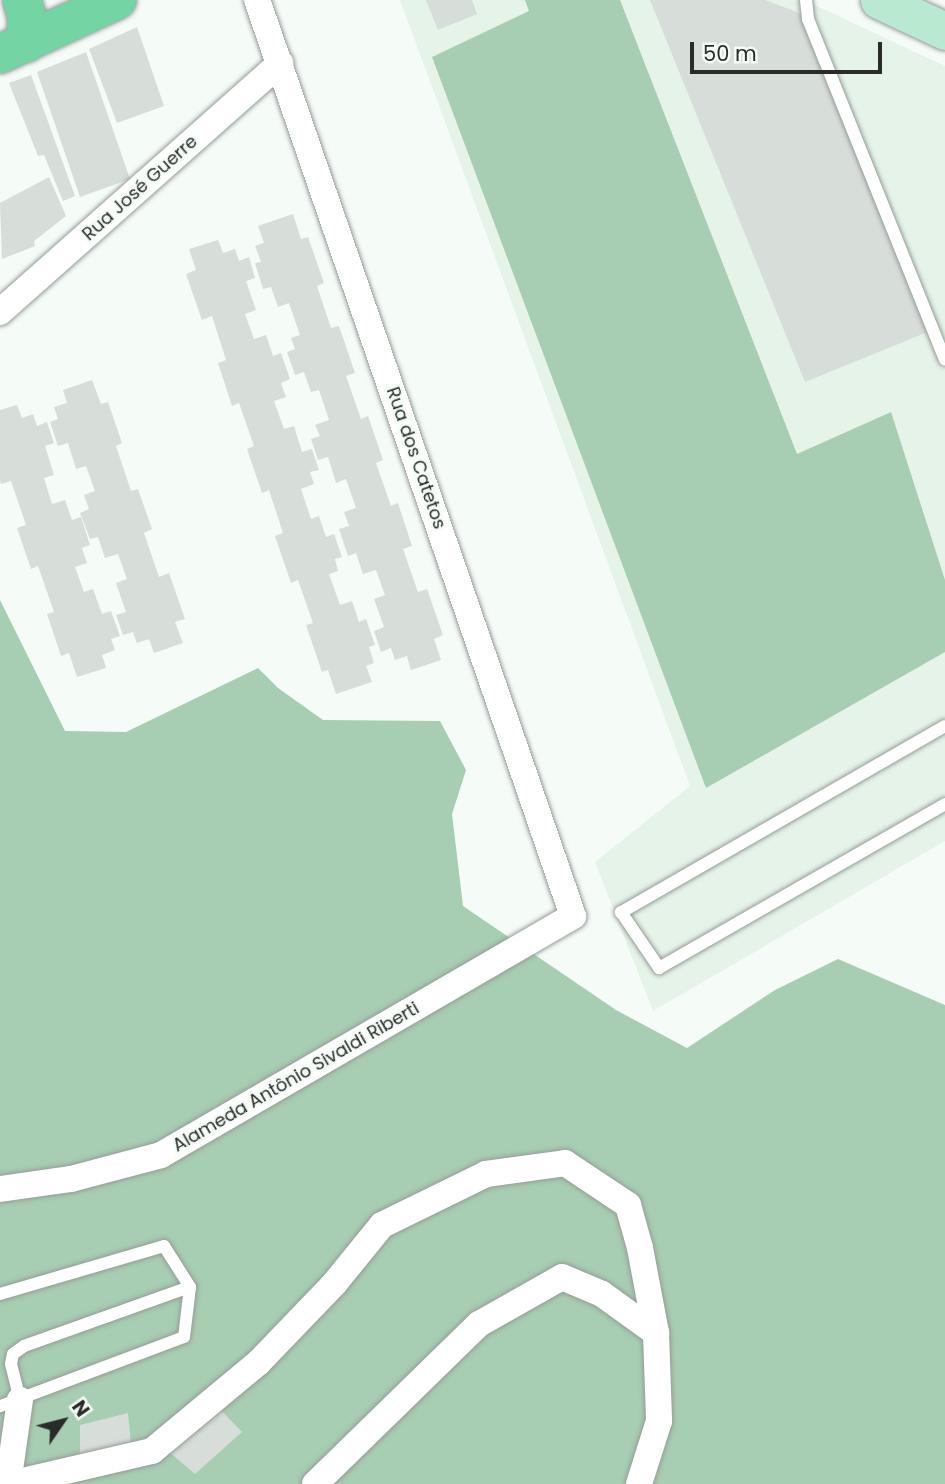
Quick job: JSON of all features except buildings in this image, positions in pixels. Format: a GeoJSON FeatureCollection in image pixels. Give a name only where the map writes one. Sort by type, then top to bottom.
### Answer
{"type":"FeatureCollection","features":[{"type":"Feature","properties":{"kind":"main road"},"geometry":{"type":"LineString","coordinates":[[879,0],[945,31]]}},
{"type":"Feature","properties":{"kind":"main road"},"geometry":{"type":"LineString","coordinates":[[918,0],[945,12]]}},
{"type":"Feature","properties":{"kind":"main road"},"geometry":{"type":"LineString","coordinates":[[19,29],[93,4]]}},
{"type":"Feature","properties":{"kind":"street","name":"Rua dos Catetos"},"geometry":{"type":"LineString","coordinates":[[257,0],[573,916]]}},
{"type":"Feature","properties":{"kind":"street","name":"Rua José Guerre"},"geometry":{"type":"LineString","coordinates":[[0,312],[280,63]]}},
{"type":"Feature","properties":{"kind":"street","name":"Alameda Antônio Sivaldi Riberti"},"geometry":{"type":"LineString","coordinates":[[0,1189],[71,1179],[161,1154],[573,916]]}},
{"type":"Feature","properties":{"kind":"street"},"geometry":{"type":"LineString","coordinates":[[10,1403],[9,1484],[152,1451],[258,1363],[334,1284],[382,1225],[486,1174],[565,1163],[628,1205],[640,1248],[656,1333],[659,1421],[639,1484]]}},
{"type":"Feature","properties":{"kind":"street"},"geometry":{"type":"LineString","coordinates":[[316,1484],[479,1324],[562,1277],[602,1294],[656,1333]]}},
{"type":"Feature","properties":{"kind":"lane"},"geometry":{"type":"LineString","coordinates":[[806,0],[808,19],[945,359]]}},
{"type":"Feature","properties":{"kind":"lane"},"geometry":{"type":"LineString","coordinates":[[945,726],[621,912],[659,968],[945,804]]}},
{"type":"Feature","properties":{"kind":"lane"},"geometry":{"type":"LineString","coordinates":[[0,1294],[164,1247],[190,1287],[184,1337],[10,1403],[13,1354],[24,1346],[190,1287]]}},
{"type":"Feature","properties":{"kind":"shaded area"},"geometry":{"type":"Polygon","coordinates":[[[400,0],[804,0],[945,66],[945,841],[653,1011],[595,862],[690,786],[400,0]]]}},
{"type":"Feature","properties":{"kind":"green space"},"geometry":{"type":"Polygon","coordinates":[[[525,0],[620,0],[797,454],[891,412],[945,580],[945,652],[706,788],[432,57],[529,11],[525,0]]]}},
{"type":"Feature","properties":{"kind":"green space"},"geometry":{"type":"Polygon","coordinates":[[[0,600],[65,731],[126,732],[258,668],[278,688],[323,720],[440,721],[466,770],[452,814],[463,906],[616,1010],[687,1048],[775,990],[838,959],[945,1005],[945,1484],[0,1484],[0,600]]]}}]}
